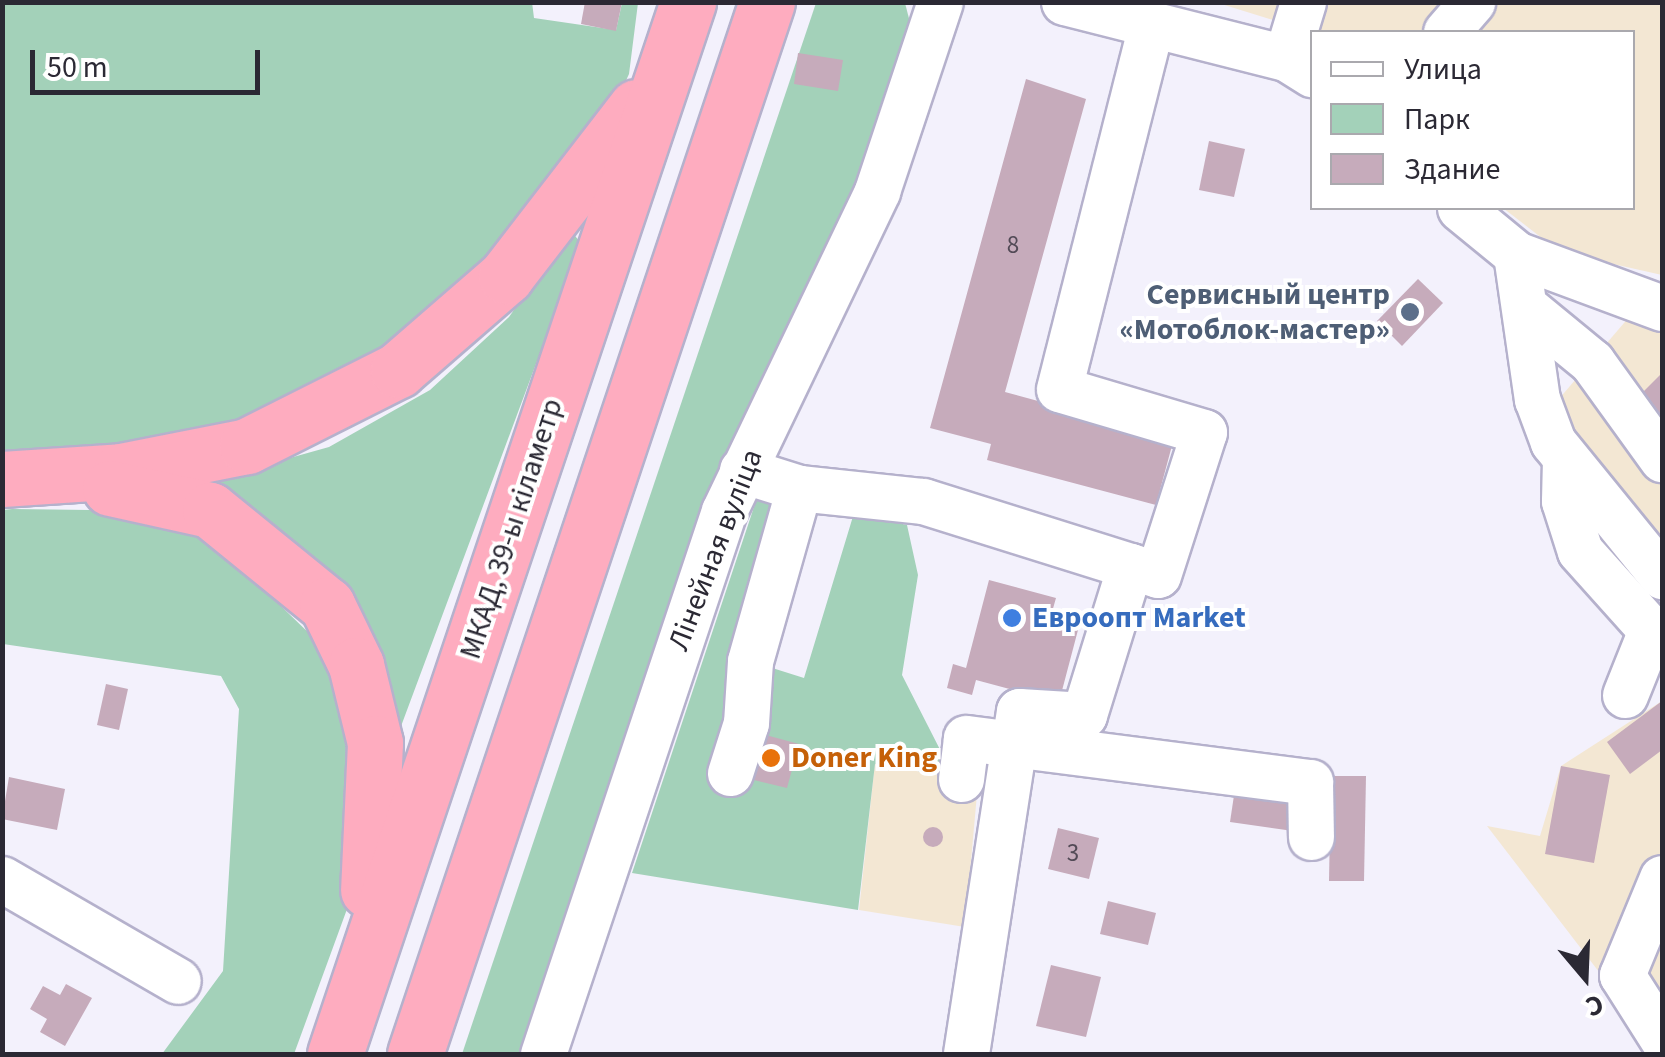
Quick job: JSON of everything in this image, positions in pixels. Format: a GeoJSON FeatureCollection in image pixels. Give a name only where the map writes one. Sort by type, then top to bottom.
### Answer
{"type":"FeatureCollection","features":[{"type":"Feature","properties":{"kind":"highway"},"geometry":{"type":"LineString","coordinates":[[415,1054],[769,7]]}},
{"type":"Feature","properties":{"kind":"highway"},"geometry":{"type":"LineString","coordinates":[[2,481],[120,471],[247,446],[398,370],[506,276],[680,26]]}},
{"type":"Feature","properties":{"kind":"highway","name":"МКАД, 39-ы кіламетр"},"geometry":{"type":"LineString","coordinates":[[335,1054],[680,26]]}},
{"type":"Feature","properties":{"kind":"highway"},"geometry":{"type":"LineString","coordinates":[[2,481],[96,486],[210,510],[290,566],[326,605],[356,665],[375,742],[357,993]]}},
{"type":"Feature","properties":{"kind":"street","name":"Лінейная вуліца"},"geometry":{"type":"LineString","coordinates":[[543,1054],[742,470],[877,191],[940,2]]}},
{"type":"Feature","properties":{"kind":"street"},"geometry":{"type":"LineString","coordinates":[[1064,2],[1142,17],[1299,66],[1303,2]]}},
{"type":"Feature","properties":{"kind":"street"},"geometry":{"type":"LineString","coordinates":[[1448,30],[1472,2]]}},
{"type":"Feature","properties":{"kind":"street"},"geometry":{"type":"LineString","coordinates":[[742,470],[799,488],[924,501],[1158,575],[1204,432],[1059,389],[1142,17]]}},
{"type":"Feature","properties":{"kind":"street"},"geometry":{"type":"LineString","coordinates":[[1462,210],[1516,254],[1662,308]]}},
{"type":"Feature","properties":{"kind":"street"},"geometry":{"type":"LineString","coordinates":[[1516,254],[1537,399],[1565,459],[1662,576]]}},
{"type":"Feature","properties":{"kind":"street"},"geometry":{"type":"LineString","coordinates":[[1525,307],[1592,362],[1662,459]]}},
{"type":"Feature","properties":{"kind":"street"},"geometry":{"type":"LineString","coordinates":[[1565,459],[1564,501],[1580,551],[1651,630],[1625,694]]}},
{"type":"Feature","properties":{"kind":"street"},"geometry":{"type":"LineString","coordinates":[[730,774],[746,723],[750,661],[799,488]]}},
{"type":"Feature","properties":{"kind":"street"},"geometry":{"type":"LineString","coordinates":[[966,1054],[1019,711],[1084,716],[1130,566]]}},
{"type":"Feature","properties":{"kind":"street"},"geometry":{"type":"LineString","coordinates":[[962,779],[966,738],[1310,782],[1311,837]]}},
{"type":"Feature","properties":{"kind":"street"},"geometry":{"type":"LineString","coordinates":[[1662,878],[1622,975],[1662,1038]]}},
{"type":"Feature","properties":{"kind":"street"},"geometry":{"type":"LineString","coordinates":[[2,879],[178,981]]}},
{"type":"Feature","properties":{"kind":"shaded area"},"geometry":{"type":"Polygon","coordinates":[[[1218,3],[1662,3],[1662,275],[1560,252],[1506,210],[1635,210],[1635,30],[1459,30],[1438,15],[1424,30],[1310,31],[1218,3]]]}},
{"type":"Feature","properties":{"kind":"shaded area"},"geometry":{"type":"Polygon","coordinates":[[[1630,316],[1662,327],[1662,543],[1552,407],[1630,316]]]}},
{"type":"Feature","properties":{"kind":"shaded area"},"geometry":{"type":"Polygon","coordinates":[[[1662,701],[1662,1054],[1487,826],[1540,836],[1561,766],[1662,701]]]}},
{"type":"Feature","properties":{"kind":"shaded area"},"geometry":{"type":"Polygon","coordinates":[[[875,763],[978,783],[965,927],[859,910],[875,763]]]}},
{"type":"Feature","properties":{"kind":"green space"},"geometry":{"type":"Polygon","coordinates":[[[532,2],[534,18],[616,30],[622,3],[638,3],[629,74],[611,113],[444,315],[262,424],[3,467],[3,3],[532,2]]]}},
{"type":"Feature","properties":{"kind":"green space"},"geometry":{"type":"Polygon","coordinates":[[[816,3],[905,3],[913,34],[530,1054],[462,1054],[816,3]]]}},
{"type":"Feature","properties":{"kind":"green space"},"geometry":{"type":"Polygon","coordinates":[[[570,230],[581,243],[397,737],[207,481],[329,447],[430,390],[509,317],[570,230]]]}},
{"type":"Feature","properties":{"kind":"green space"},"geometry":{"type":"Polygon","coordinates":[[[792,496],[750,661],[804,678],[854,513],[907,525],[918,575],[902,675],[954,777],[875,764],[858,910],[632,873],[757,498],[792,496]]]}},
{"type":"Feature","properties":{"kind":"green space"},"geometry":{"type":"Polygon","coordinates":[[[3,510],[90,510],[187,530],[224,551],[315,639],[352,740],[354,890],[294,1054],[162,1054],[223,971],[239,709],[221,676],[3,644],[3,510]]]}},
{"type":"Feature","properties":{"kind":"building"},"geometry":{"type":"Polygon","coordinates":[[[585,2],[622,2],[616,31],[581,24],[585,2]]]}},
{"type":"Feature","properties":{"kind":"building"},"geometry":{"type":"Polygon","coordinates":[[[798,53],[843,60],[838,91],[794,84],[798,53]]]}},
{"type":"Feature","properties":{"kind":"building"},"geometry":{"type":"Polygon","coordinates":[[[1026,79],[1086,99],[1005,392],[1174,438],[1156,505],[987,460],[991,444],[930,428],[1026,79]]]}},
{"type":"Feature","properties":{"kind":"building"},"geometry":{"type":"Polygon","coordinates":[[[1209,141],[1245,149],[1234,197],[1199,190],[1209,141]]]}},
{"type":"Feature","properties":{"kind":"building","name":"Сервисный центр «Мотоблок-мастер»"},"geometry":{"type":"Polygon","coordinates":[[[1418,279],[1443,303],[1402,346],[1377,321],[1418,279]]]}},
{"type":"Feature","properties":{"kind":"building"},"geometry":{"type":"Polygon","coordinates":[[[1662,373],[1662,428],[1635,400],[1662,373]]]}},
{"type":"Feature","properties":{"kind":"building"},"geometry":{"type":"Polygon","coordinates":[[[989,580],[1056,598],[1052,612],[1078,630],[1059,702],[976,680],[972,695],[947,688],[953,664],[966,668],[989,580]]]}},
{"type":"Feature","properties":{"kind":"building"},"geometry":{"type":"Polygon","coordinates":[[[106,684],[128,689],[119,730],[97,725],[106,684]]]}},
{"type":"Feature","properties":{"kind":"building"},"geometry":{"type":"Polygon","coordinates":[[[1662,701],[1662,750],[1630,774],[1607,742],[1662,701]]]}},
{"type":"Feature","properties":{"kind":"building"},"geometry":{"type":"Polygon","coordinates":[[[758,733],[799,744],[787,788],[746,778],[758,733]]]}},
{"type":"Feature","properties":{"kind":"building"},"geometry":{"type":"Polygon","coordinates":[[[1561,766],[1610,775],[1594,863],[1545,854],[1561,766]]]}},
{"type":"Feature","properties":{"kind":"building"},"geometry":{"type":"Polygon","coordinates":[[[1331,776],[1366,776],[1364,881],[1329,881],[1331,776]]]}},
{"type":"Feature","properties":{"kind":"building"},"geometry":{"type":"Polygon","coordinates":[[[9,777],[65,789],[57,830],[2,819],[9,777]]]}},
{"type":"Feature","properties":{"kind":"building"},"geometry":{"type":"Polygon","coordinates":[[[1236,782],[1299,792],[1293,831],[1230,822],[1236,782]]]}},
{"type":"Feature","properties":{"kind":"building"},"geometry":{"type":"Polygon","coordinates":[[[933,827],[943,837],[933,847],[923,837],[933,827]]]}},
{"type":"Feature","properties":{"kind":"building"},"geometry":{"type":"Polygon","coordinates":[[[1058,828],[1099,838],[1089,879],[1048,869],[1058,828]]]}},
{"type":"Feature","properties":{"kind":"building"},"geometry":{"type":"Polygon","coordinates":[[[1108,901],[1156,913],[1148,945],[1100,934],[1108,901]]]}},
{"type":"Feature","properties":{"kind":"building"},"geometry":{"type":"Polygon","coordinates":[[[1051,965],[1101,977],[1086,1037],[1036,1026],[1051,965]]]}},
{"type":"Feature","properties":{"kind":"building"},"geometry":{"type":"Polygon","coordinates":[[[66,984],[92,998],[65,1046],[40,1032],[47,1019],[30,1009],[43,986],[60,995],[66,984]]]}},
{"type":"Feature","properties":{"kind":"place","name":"Сервисный центр «Мотоблок-мастер»"},"geometry":{"type":"Point","coordinates":[1410,312]}},
{"type":"Feature","properties":{"kind":"place","name":"Евроопт Market"},"geometry":{"type":"Point","coordinates":[1012,618]}},
{"type":"Feature","properties":{"kind":"place","name":"Doner King"},"geometry":{"type":"Point","coordinates":[771,758]}}]}
